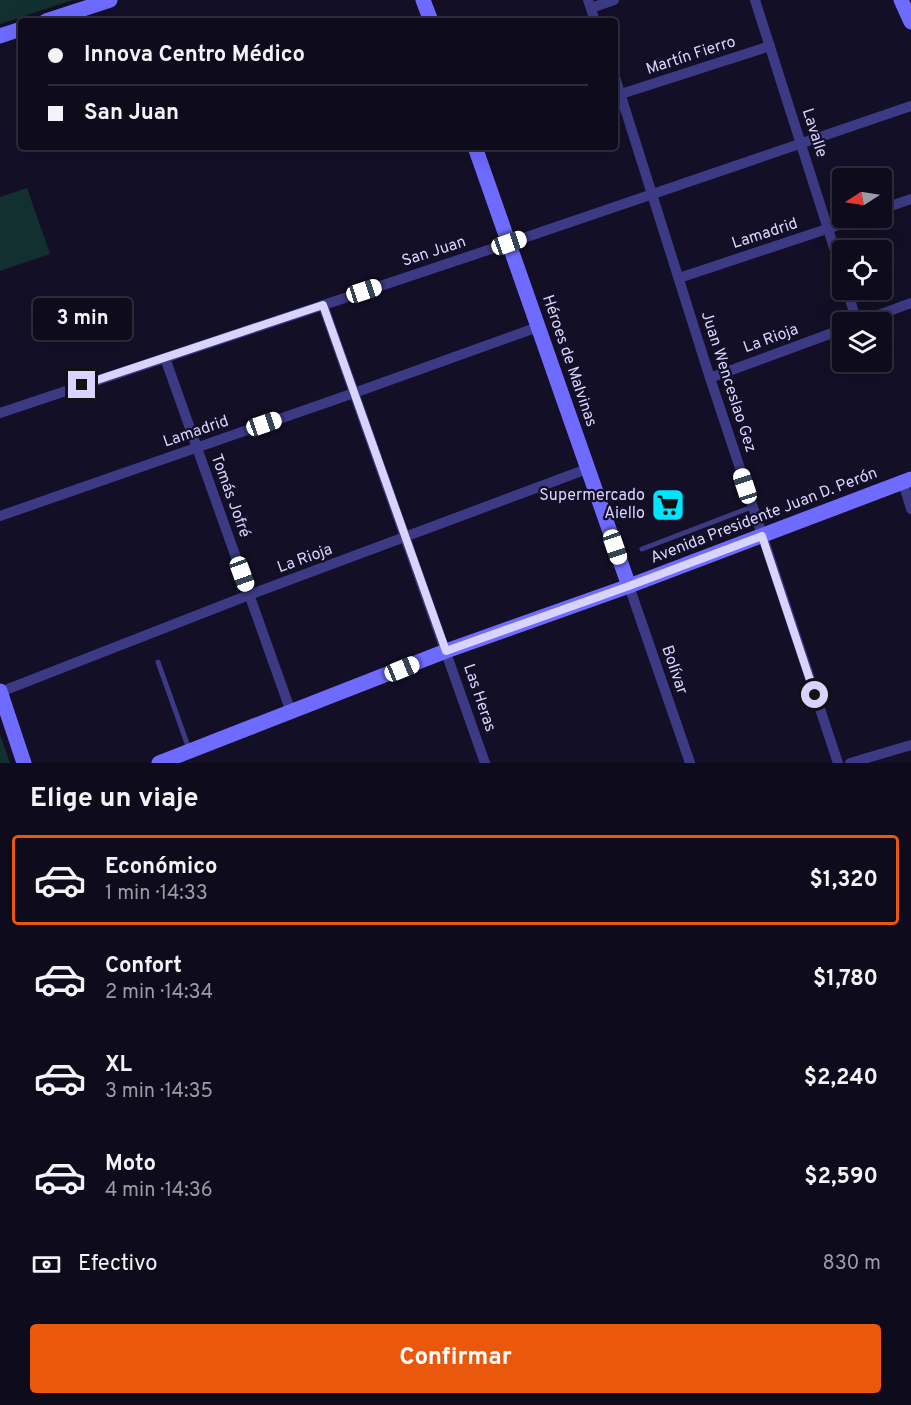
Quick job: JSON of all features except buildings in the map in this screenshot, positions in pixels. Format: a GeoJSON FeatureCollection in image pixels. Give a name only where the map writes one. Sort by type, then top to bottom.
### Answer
{"type":"FeatureCollection","features":[{"type":"Feature","properties":{"kind":"main road"},"geometry":{"type":"LineString","coordinates":[[54,18],[93,3],[110,0]]}},
{"type":"Feature","properties":{"kind":"main road"},"geometry":{"type":"LineString","coordinates":[[423,0],[430,18]]}},
{"type":"Feature","properties":{"kind":"main road"},"geometry":{"type":"LineString","coordinates":[[901,0],[911,22]]}},
{"type":"Feature","properties":{"kind":"main road"},"geometry":{"type":"LineString","coordinates":[[0,36],[18,30]]}},
{"type":"Feature","properties":{"kind":"main road","name":"Héroes de Malvinas"},"geometry":{"type":"LineString","coordinates":[[476,150],[629,586]]}},
{"type":"Feature","properties":{"kind":"main road","name":"Avenida Presidente Juan D. Perón"},"geometry":{"type":"LineString","coordinates":[[159,763],[446,651],[629,586],[907,481]]}},
{"type":"Feature","properties":{"kind":"main road"},"geometry":{"type":"LineString","coordinates":[[0,692],[24,763]]}},
{"type":"Feature","properties":{"kind":"street"},"geometry":{"type":"LineString","coordinates":[[589,4],[614,0]]}},
{"type":"Feature","properties":{"kind":"street","name":"Lavalle"},"geometry":{"type":"LineString","coordinates":[[755,0],[832,240]]}},
{"type":"Feature","properties":{"kind":"street","name":"Martín Fierro"},"geometry":{"type":"LineString","coordinates":[[621,94],[770,46]]}},
{"type":"Feature","properties":{"kind":"street","name":"Juan Wenceslao Gez"},"geometry":{"type":"LineString","coordinates":[[618,86],[710,378],[838,763]]}},
{"type":"Feature","properties":{"kind":"street","name":"San Juan"},"geometry":{"type":"LineString","coordinates":[[0,413],[911,106]]}},
{"type":"Feature","properties":{"kind":"street"},"geometry":{"type":"LineString","coordinates":[[892,206],[911,199]]}},
{"type":"Feature","properties":{"kind":"street","name":"Lamadrid"},"geometry":{"type":"LineString","coordinates":[[679,278],[832,228]]}},
{"type":"Feature","properties":{"kind":"street"},"geometry":{"type":"LineString","coordinates":[[886,312],[911,303]]}},
{"type":"Feature","properties":{"kind":"street","name":"Las Heras"},"geometry":{"type":"LineString","coordinates":[[323,305],[485,763]]}},
{"type":"Feature","properties":{"kind":"street","name":"Lamadrid"},"geometry":{"type":"LineString","coordinates":[[0,516],[537,327]]}},
{"type":"Feature","properties":{"kind":"street","name":"La Rioja"},"geometry":{"type":"LineString","coordinates":[[710,378],[832,333]]}},
{"type":"Feature","properties":{"kind":"street","name":"Tomás Jofré"},"geometry":{"type":"LineString","coordinates":[[165,358],[291,712]]}},
{"type":"Feature","properties":{"kind":"street","name":"La Rioja"},"geometry":{"type":"LineString","coordinates":[[0,692],[249,595],[587,469]]}},
{"type":"Feature","properties":{"kind":"street"},"geometry":{"type":"LineString","coordinates":[[907,481],[911,509]]}},
{"type":"Feature","properties":{"kind":"street","name":"Bolívar"},"geometry":{"type":"LineString","coordinates":[[629,586],[690,763]]}},
{"type":"Feature","properties":{"kind":"street"},"geometry":{"type":"LineString","coordinates":[[854,762],[911,745]]}},
{"type":"Feature","properties":{"kind":"lane"},"geometry":{"type":"LineString","coordinates":[[642,549],[752,507]]}},
{"type":"Feature","properties":{"kind":"lane"},"geometry":{"type":"LineString","coordinates":[[158,662],[189,751]]}},
{"type":"Feature","properties":{"kind":"green space"},"geometry":{"type":"Polygon","coordinates":[[[0,0],[73,0],[18,18],[0,24],[0,0]]]}},
{"type":"Feature","properties":{"kind":"green space"},"geometry":{"type":"Polygon","coordinates":[[[27,188],[50,254],[0,271],[0,197],[27,188]]]}},
{"type":"Feature","properties":{"kind":"green space"},"geometry":{"type":"Polygon","coordinates":[[[0,735],[10,763],[0,763],[0,735]]]}},
{"type":"Feature","properties":{"kind":"place","name":"Supermercado Aiello"},"geometry":{"type":"Point","coordinates":[668,505]}},
{"type":"Feature","properties":{"kind":"route"},"geometry":{"type":"LineString","coordinates":[[82,385],[323,305],[446,651],[762,536],[815,695]]}}]}
